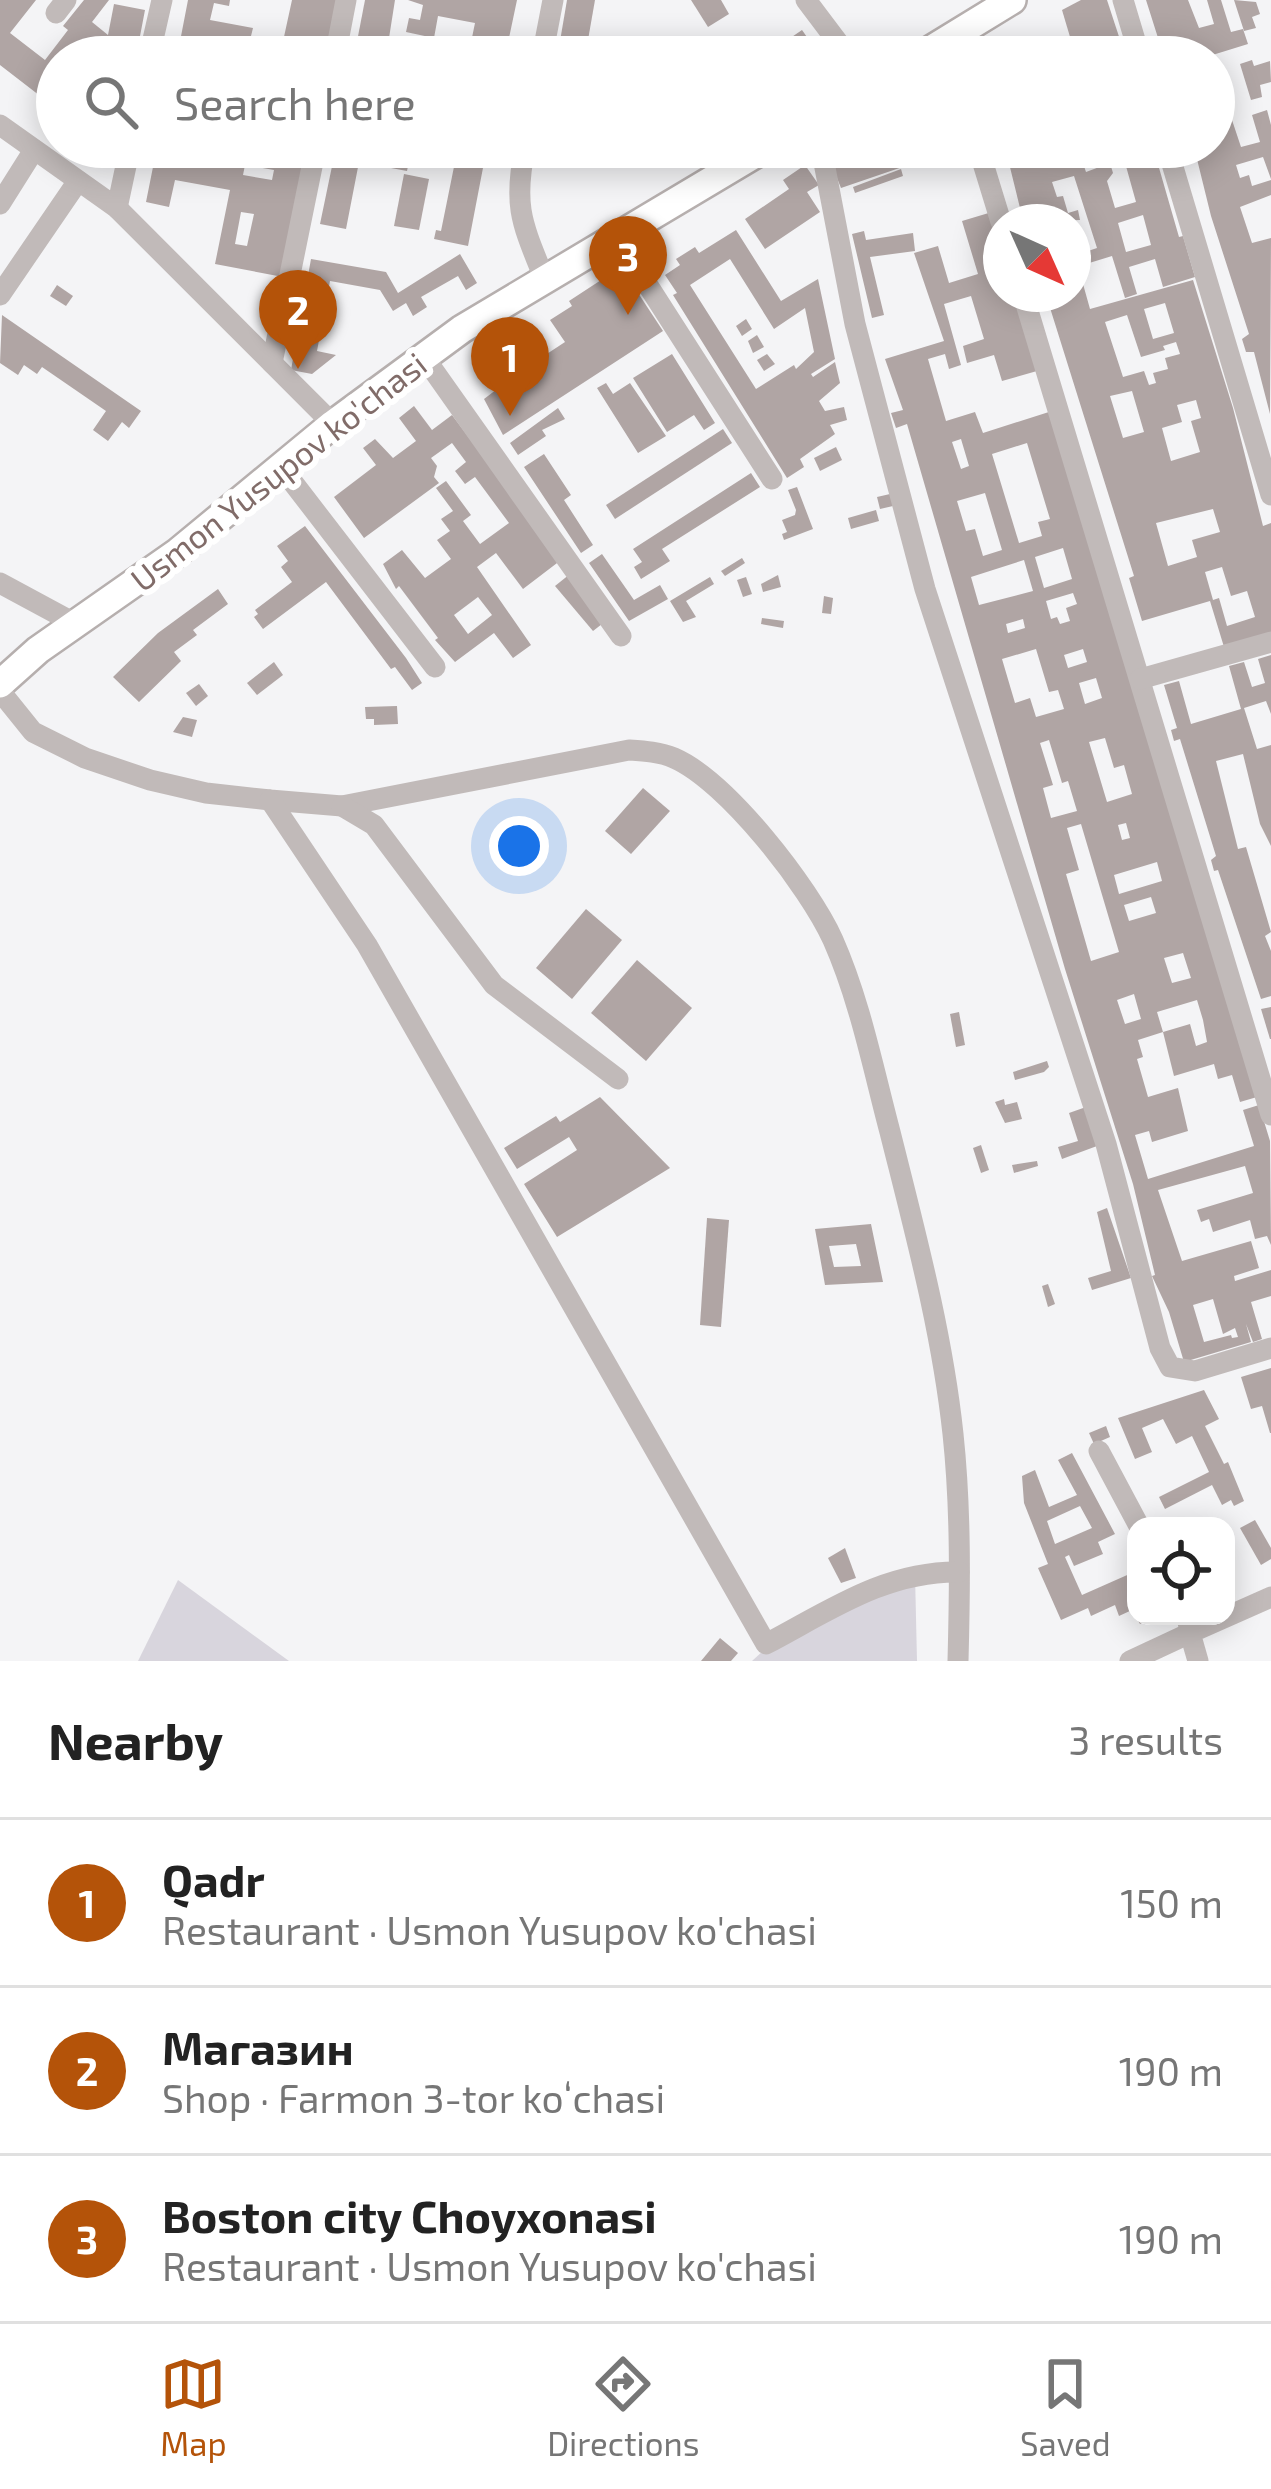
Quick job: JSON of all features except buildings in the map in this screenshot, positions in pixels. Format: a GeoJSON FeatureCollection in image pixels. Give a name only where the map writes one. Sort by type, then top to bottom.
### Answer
{"type":"FeatureCollection","features":[{"type":"Feature","properties":{"kind":"main road"},"geometry":{"type":"LineString","coordinates":[[950,36],[975,10],[1012,0]]}},
{"type":"Feature","properties":{"kind":"main road","name":"Usmon Yusupov ko'chasi"},"geometry":{"type":"LineString","coordinates":[[4,677],[178,552],[333,424],[424,357],[615,234],[730,168]]}},
{"type":"Feature","properties":{"kind":"street"},"geometry":{"type":"LineString","coordinates":[[153,36],[161,0]]}},
{"type":"Feature","properties":{"kind":"street"},"geometry":{"type":"LineString","coordinates":[[338,36],[346,0]]}},
{"type":"Feature","properties":{"kind":"street"},"geometry":{"type":"LineString","coordinates":[[546,36],[553,0]]}},
{"type":"Feature","properties":{"kind":"street"},"geometry":{"type":"LineString","coordinates":[[806,0],[833,36]]}},
{"type":"Feature","properties":{"kind":"street"},"geometry":{"type":"LineString","coordinates":[[1123,0],[1134,36]]}},
{"type":"Feature","properties":{"kind":"street"},"geometry":{"type":"LineString","coordinates":[[0,125],[34,149],[0,204]]}},
{"type":"Feature","properties":{"kind":"street"},"geometry":{"type":"LineString","coordinates":[[60,168],[117,208],[333,424]]}},
{"type":"Feature","properties":{"kind":"street"},"geometry":{"type":"LineString","coordinates":[[117,208],[126,168]]}},
{"type":"Feature","properties":{"kind":"street"},"geometry":{"type":"LineString","coordinates":[[272,363],[312,168]]}},
{"type":"Feature","properties":{"kind":"street"},"geometry":{"type":"LineString","coordinates":[[522,168],[517,197],[520,216],[544,278]]}},
{"type":"Feature","properties":{"kind":"street"},"geometry":{"type":"LineString","coordinates":[[825,168],[855,324],[925,589],[1106,1144],[1160,1348],[1170,1367],[1185,1372],[1271,1348]]}},
{"type":"Feature","properties":{"kind":"street"},"geometry":{"type":"LineString","coordinates":[[984,168],[995,204]]}},
{"type":"Feature","properties":{"kind":"street"},"geometry":{"type":"LineString","coordinates":[[1173,168],[1271,495]]}},
{"type":"Feature","properties":{"kind":"street"},"geometry":{"type":"LineString","coordinates":[[0,295],[78,181]]}},
{"type":"Feature","properties":{"kind":"street"},"geometry":{"type":"LineString","coordinates":[[615,234],[772,479]]}},
{"type":"Feature","properties":{"kind":"street"},"geometry":{"type":"LineString","coordinates":[[1029,312],[1271,1115]]}},
{"type":"Feature","properties":{"kind":"street"},"geometry":{"type":"LineString","coordinates":[[424,357],[622,636]]}},
{"type":"Feature","properties":{"kind":"street"},"geometry":{"type":"LineString","coordinates":[[281,467],[435,667]]}},
{"type":"Feature","properties":{"kind":"street"},"geometry":{"type":"LineString","coordinates":[[0,583],[76,624]]}},
{"type":"Feature","properties":{"kind":"street"},"geometry":{"type":"LineString","coordinates":[[1140,679],[1271,642]]}},
{"type":"Feature","properties":{"kind":"street"},"geometry":{"type":"LineString","coordinates":[[4,677],[33,732],[85,758],[206,793],[342,806],[600,752],[655,752],[672,757],[707,780],[778,856],[816,908],[832,939],[872,1061],[938,1328],[954,1436],[958,1661]]}},
{"type":"Feature","properties":{"kind":"street"},"geometry":{"type":"LineString","coordinates":[[270,800],[367,945],[766,1644],[879,1585],[923,1571],[959,1572]]}},
{"type":"Feature","properties":{"kind":"street"},"geometry":{"type":"LineString","coordinates":[[342,806],[374,825],[494,985],[619,1079]]}},
{"type":"Feature","properties":{"kind":"street"},"geometry":{"type":"LineString","coordinates":[[1099,1451],[1133,1517]]}},
{"type":"Feature","properties":{"kind":"street"},"geometry":{"type":"LineString","coordinates":[[1235,1609],[1271,1597]]}},
{"type":"Feature","properties":{"kind":"street"},"geometry":{"type":"LineString","coordinates":[[1130,1661],[1186,1625]]}},
{"type":"Feature","properties":{"kind":"street"},"geometry":{"type":"LineString","coordinates":[[1188,1625],[1198,1661]]}},
{"type":"Feature","properties":{"kind":"shaded area"},"geometry":{"type":"Polygon","coordinates":[[[915,1574],[917,1661],[752,1661],[787,1629],[915,1574]]]}},
{"type":"Feature","properties":{"kind":"shaded area"},"geometry":{"type":"Polygon","coordinates":[[[178,1580],[289,1661],[138,1661],[178,1580]]]}},
{"type":"Feature","properties":{"kind":"place","name":"Boston city Choyxonasi"},"geometry":{"type":"Point","coordinates":[628,315]}},
{"type":"Feature","properties":{"kind":"place","name":"Магазин"},"geometry":{"type":"Point","coordinates":[298,369]}},
{"type":"Feature","properties":{"kind":"place","name":"Qadr"},"geometry":{"type":"Point","coordinates":[510,416]}}]}
